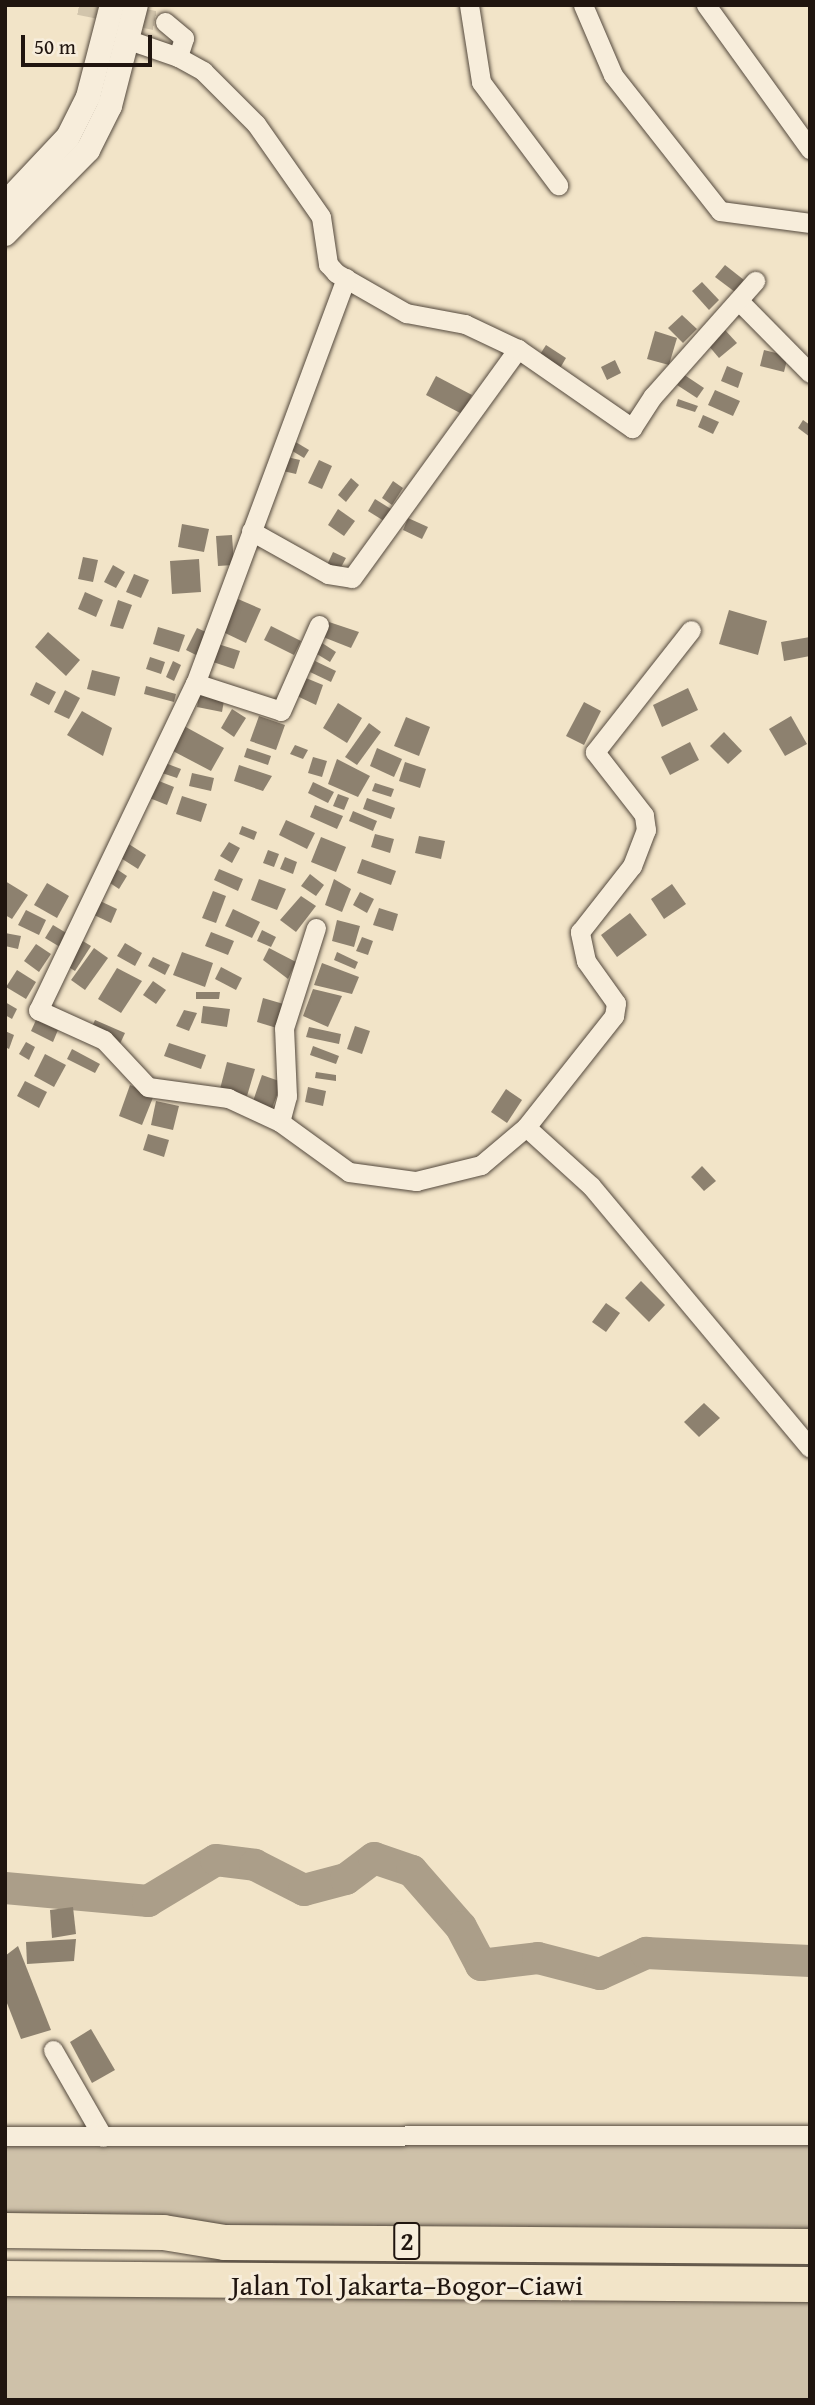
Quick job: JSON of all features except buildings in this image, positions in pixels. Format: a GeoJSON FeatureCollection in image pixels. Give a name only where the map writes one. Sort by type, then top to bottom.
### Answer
{"type":"FeatureCollection","features":[{"type":"Feature","properties":{"kind":"highway","name":"Jalan Tol Jakarta–Bogor–Ciawi"},"geometry":{"type":"LineString","coordinates":[[5,2230],[163,2232],[224,2242],[810,2246]]}},
{"type":"Feature","properties":{"kind":"highway","name":"Jalan Tol Jakarta–Bogor–Ciawi"},"geometry":{"type":"LineString","coordinates":[[5,2278],[810,2284]]}},
{"type":"Feature","properties":{"kind":"street"},"geometry":{"type":"LineString","coordinates":[[5,204],[68,137],[88,97],[112,5]]}},
{"type":"Feature","properties":{"kind":"street"},"geometry":{"type":"LineString","coordinates":[[5,234],[88,150],[110,106],[136,5]]}},
{"type":"Feature","properties":{"kind":"street"},"geometry":{"type":"LineString","coordinates":[[469,5],[481,82],[558,185]]}},
{"type":"Feature","properties":{"kind":"street"},"geometry":{"type":"LineString","coordinates":[[583,5],[613,75],[720,211],[810,223]]}},
{"type":"Feature","properties":{"kind":"street"},"geometry":{"type":"LineString","coordinates":[[706,5],[810,149]]}},
{"type":"Feature","properties":{"kind":"street"},"geometry":{"type":"LineString","coordinates":[[164,22],[182,33],[178,57]]}},
{"type":"Feature","properties":{"kind":"street"},"geometry":{"type":"LineString","coordinates":[[129,40],[178,57],[203,71],[256,124],[321,217],[328,264],[346,278],[406,313],[469,325],[518,349],[632,428],[653,396],[755,281]]}},
{"type":"Feature","properties":{"kind":"street"},"geometry":{"type":"LineString","coordinates":[[346,278],[195,683],[38,1010],[104,1040],[148,1087],[228,1098],[280,1122],[349,1172],[388,1180],[416,1181],[481,1165],[526,1128],[614,1016],[616,1003],[586,961],[580,932],[632,866],[646,830],[644,815],[595,752],[691,630]]}},
{"type":"Feature","properties":{"kind":"street"},"geometry":{"type":"LineString","coordinates":[[739,301],[810,373]]}},
{"type":"Feature","properties":{"kind":"street"},"geometry":{"type":"LineString","coordinates":[[251,531],[328,574],[352,578],[518,349]]}},
{"type":"Feature","properties":{"kind":"street"},"geometry":{"type":"LineString","coordinates":[[195,683],[281,711],[319,625]]}},
{"type":"Feature","properties":{"kind":"street"},"geometry":{"type":"LineString","coordinates":[[280,1122],[287,1096],[284,1028],[316,928]]}},
{"type":"Feature","properties":{"kind":"street"},"geometry":{"type":"LineString","coordinates":[[526,1128],[591,1186],[810,1448]]}},
{"type":"Feature","properties":{"kind":"street"},"geometry":{"type":"LineString","coordinates":[[53,2050],[103,2137]]}},
{"type":"Feature","properties":{"kind":"street"},"geometry":{"type":"LineString","coordinates":[[5,2136],[810,2135]]}},
{"type":"Feature","properties":{"kind":"shaded area"},"geometry":{"type":"Polygon","coordinates":[[[810,2135],[810,2246],[5,2230],[5,2138],[810,2135]]]}},
{"type":"Feature","properties":{"kind":"shaded area"},"geometry":{"type":"Polygon","coordinates":[[[5,2278],[810,2284],[810,2400],[5,2400],[5,2278]]]}},
{"type":"Feature","properties":{"kind":"waterway"},"geometry":{"type":"LineString","coordinates":[[5,1888],[148,1901],[216,1860],[255,1865],[304,1890],[346,1879],[374,1858],[412,1871],[461,1927],[481,1965],[538,1958],[600,1974],[646,1953],[810,1961]]}},
{"type":"Feature","properties":{"kind":"tunnel"},"geometry":{"type":"LineString","coordinates":[[79,5],[165,22]]}}]}
